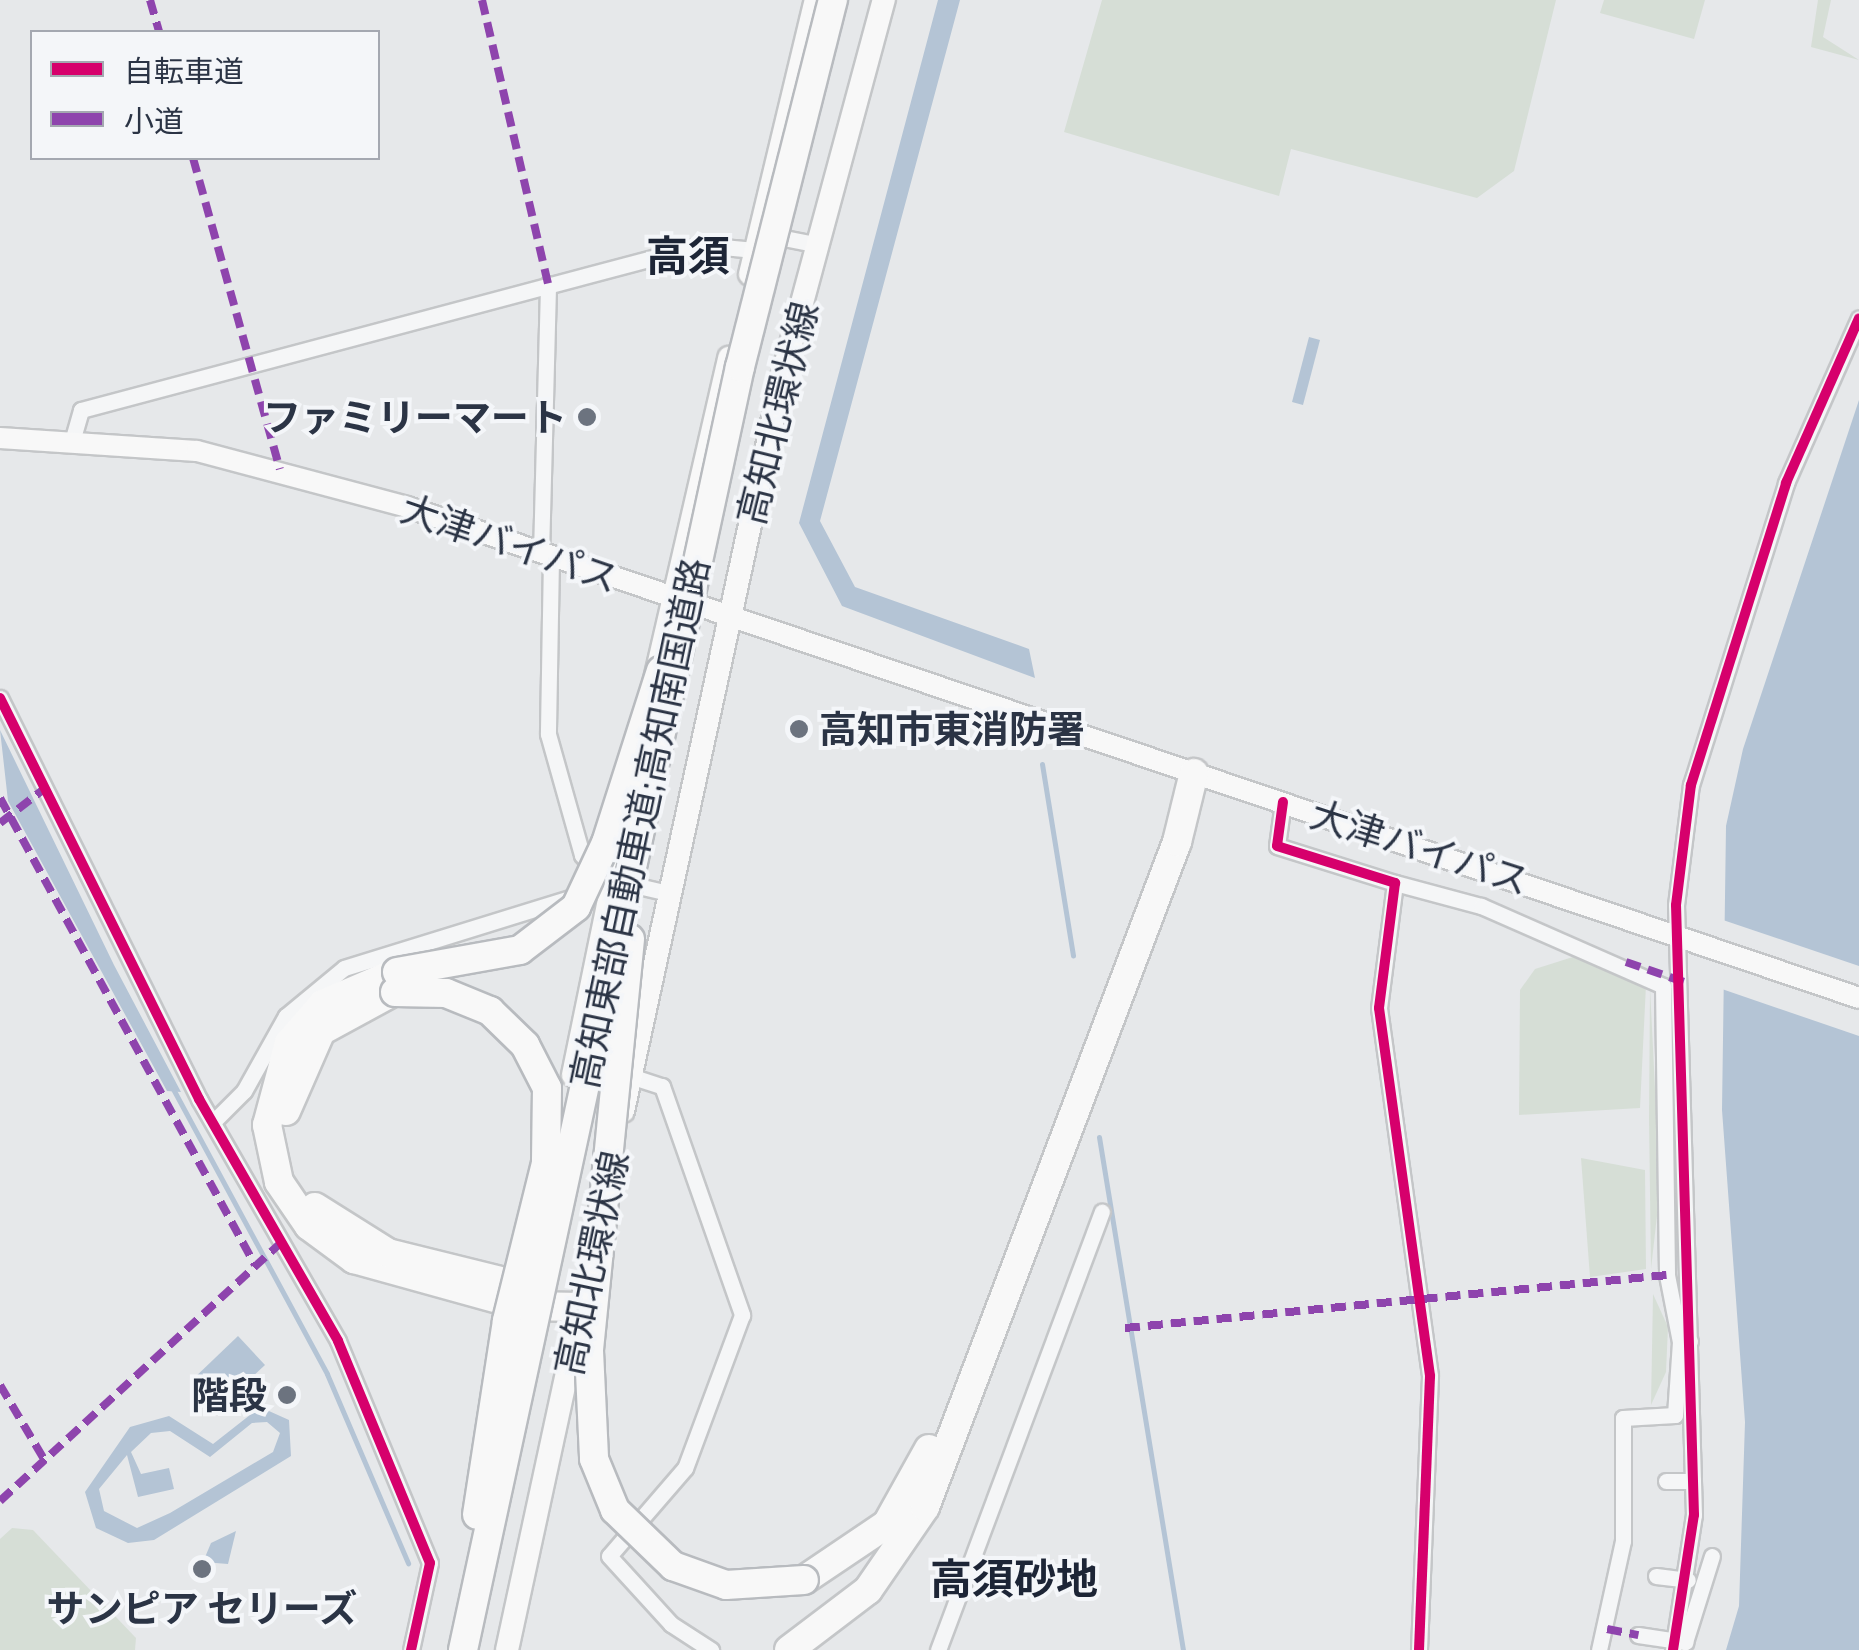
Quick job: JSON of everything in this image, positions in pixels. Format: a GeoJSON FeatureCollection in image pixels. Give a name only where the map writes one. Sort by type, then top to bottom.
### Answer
{"type":"FeatureCollection","features":[{"type":"Feature","properties":{"kind":"highway","name":"高知東部自動車道;高知南国道路"},"geometry":{"type":"LineString","coordinates":[[456,1650],[662,735],[693,580],[834,0]]}},
{"type":"Feature","properties":{"kind":"highway"},"geometry":{"type":"LineString","coordinates":[[582,1308],[526,1296],[362,1242],[300,1184],[286,1108],[304,1055],[342,1014],[396,982],[520,950],[576,907],[606,842],[693,580]]}},
{"type":"Feature","properties":{"kind":"highway"},"geometry":{"type":"LineString","coordinates":[[662,735],[617,1018],[588,1430],[615,1510],[672,1566],[754,1588],[804,1580],[864,1547],[922,1468],[1160,837],[1194,774]]}},
{"type":"Feature","properties":{"kind":"highway"},"geometry":{"type":"LineString","coordinates":[[789,1650],[844,1613],[909,1537],[939,1473],[1177,842],[1194,774]]}},
{"type":"Feature","properties":{"kind":"highway"},"geometry":{"type":"LineString","coordinates":[[396,982],[446,993],[490,1011],[538,1066],[550,1113],[456,1650]]}},
{"type":"Feature","properties":{"kind":"main road","name":"高知北環状線"},"geometry":{"type":"LineString","coordinates":[[456,1650],[671,598],[816,0]]}},
{"type":"Feature","properties":{"kind":"main road","name":"高知北環状線"},"geometry":{"type":"LineString","coordinates":[[507,1650],[730,618],[818,245],[884,0]]}},
{"type":"Feature","properties":{"kind":"main road","name":"大津バイパス"},"geometry":{"type":"LineString","coordinates":[[0,438],[74,438],[276,468],[1859,998]]}},
{"type":"Feature","properties":{"kind":"street"},"geometry":{"type":"LineString","coordinates":[[74,438],[82,410],[548,284],[701,245],[818,245]]}},
{"type":"Feature","properties":{"kind":"street"},"geometry":{"type":"LineString","coordinates":[[548,284],[548,734],[582,856],[611,888]]}},
{"type":"Feature","properties":{"kind":"street"},"geometry":{"type":"LineString","coordinates":[[1674,1645],[1688,1580],[1693,1481],[1686,1341],[1684,939],[1691,785],[1707,723],[1786,483],[1859,318]]}},
{"type":"Feature","properties":{"kind":"street"},"geometry":{"type":"LineString","coordinates":[[0,698],[214,1121],[338,1341],[426,1549],[410,1650]]}},
{"type":"Feature","properties":{"kind":"street"},"geometry":{"type":"LineString","coordinates":[[1283,802],[1277,846],[1481,906],[1663,986],[1666,1275],[1686,1341],[1675,1415],[1623,1418],[1623,1541],[1599,1650]]}},
{"type":"Feature","properties":{"kind":"street"},"geometry":{"type":"LineString","coordinates":[[1395,883],[1380,1008],[1430,1376],[1418,1650]]}},
{"type":"Feature","properties":{"kind":"street"},"geometry":{"type":"LineString","coordinates":[[214,1121],[244,1091],[286,1016],[344,968],[611,888],[668,893]]}},
{"type":"Feature","properties":{"kind":"street"},"geometry":{"type":"LineString","coordinates":[[576,1065],[662,1086],[742,1315],[685,1468],[609,1556],[671,1624],[711,1650]]}},
{"type":"Feature","properties":{"kind":"street"},"geometry":{"type":"LineString","coordinates":[[938,1650],[1102,1212]]}},
{"type":"Feature","properties":{"kind":"street"},"geometry":{"type":"LineString","coordinates":[[1666,1481],[1693,1481]]}},
{"type":"Feature","properties":{"kind":"street"},"geometry":{"type":"LineString","coordinates":[[1638,1635],[1674,1645],[1685,1642],[1712,1556]]}},
{"type":"Feature","properties":{"kind":"street"},"geometry":{"type":"LineString","coordinates":[[1656,1576],[1688,1580]]}},
{"type":"Feature","properties":{"kind":"shaded area"},"geometry":{"type":"Polygon","coordinates":[[[1102,0],[1556,0],[1514,171],[1477,198],[1291,149],[1279,196],[1064,132],[1102,0]]]}},
{"type":"Feature","properties":{"kind":"shaded area"},"geometry":{"type":"Polygon","coordinates":[[[1604,0],[1705,0],[1694,39],[1600,13],[1604,0]]]}},
{"type":"Feature","properties":{"kind":"shaded area"},"geometry":{"type":"Polygon","coordinates":[[[1818,0],[1831,0],[1823,37],[1859,60],[1811,47],[1818,0]]]}},
{"type":"Feature","properties":{"kind":"shaded area"},"geometry":{"type":"Polygon","coordinates":[[[1576,956],[1646,985],[1640,1108],[1519,1115],[1520,990],[1535,969],[1576,956]]]}},
{"type":"Feature","properties":{"kind":"shaded area"},"geometry":{"type":"Polygon","coordinates":[[[1650,988],[1660,1189],[1651,1269],[1649,1118],[1650,988]]]}},
{"type":"Feature","properties":{"kind":"shaded area"},"geometry":{"type":"Polygon","coordinates":[[[1581,1158],[1645,1170],[1646,1269],[1590,1277],[1581,1158]]]}},
{"type":"Feature","properties":{"kind":"shaded area"},"geometry":{"type":"Polygon","coordinates":[[[1653,1294],[1668,1327],[1666,1372],[1651,1405],[1653,1294]]]}},
{"type":"Feature","properties":{"kind":"shaded area"},"geometry":{"type":"Polygon","coordinates":[[[12,1528],[33,1530],[136,1638],[135,1650],[0,1650],[0,1539],[12,1528]]]}},
{"type":"Feature","properties":{"kind":"water"},"geometry":{"type":"Polygon","coordinates":[[[938,0],[960,0],[820,521],[855,587],[1029,649],[1035,678],[842,606],[799,523],[938,0]]]}},
{"type":"Feature","properties":{"kind":"water"},"geometry":{"type":"Polygon","coordinates":[[[1309,337],[1320,340],[1303,405],[1292,402],[1309,337]]]}},
{"type":"Feature","properties":{"kind":"water"},"geometry":{"type":"Polygon","coordinates":[[[1859,400],[1859,1650],[1726,1650],[1739,1606],[1745,1422],[1722,1110],[1726,826],[1743,749],[1859,400]]]}},
{"type":"Feature","properties":{"kind":"water"},"geometry":{"type":"Polygon","coordinates":[[[0,730],[114,965],[181,1092],[167,1091],[8,801],[0,730]]]}},
{"type":"Feature","properties":{"kind":"water"},"geometry":{"type":"Polygon","coordinates":[[[238,1336],[265,1365],[218,1409],[191,1381],[238,1336]]]}},
{"type":"Feature","properties":{"kind":"water"},"geometry":{"type":"Polygon","coordinates":[[[260,1407],[289,1420],[291,1456],[154,1540],[128,1543],[96,1528],[85,1492],[130,1427],[169,1416],[213,1444],[260,1407]],[[267,1422],[252,1423],[210,1457],[170,1431],[151,1433],[131,1452],[141,1474],[169,1468],[174,1489],[138,1497],[127,1455],[99,1489],[104,1511],[137,1528],[170,1513],[273,1452],[280,1433],[267,1422]]]}},
{"type":"Feature","properties":{"kind":"water"},"geometry":{"type":"Polygon","coordinates":[[[236,1531],[228,1564],[203,1562],[211,1543],[236,1531]]]}},
{"type":"Feature","properties":{"kind":"pier"},"geometry":{"type":"Polygon","coordinates":[[[1720,919],[1859,966],[1859,1036],[1719,988],[1720,919]]]}},
{"type":"Feature","properties":{"kind":"waterway"},"geometry":{"type":"LineString","coordinates":[[1042,764],[1073,956]]}},
{"type":"Feature","properties":{"kind":"waterway"},"geometry":{"type":"LineString","coordinates":[[172,1087],[327,1374],[408,1563]]}},
{"type":"Feature","properties":{"kind":"waterway"},"geometry":{"type":"LineString","coordinates":[[1099,1137],[1183,1650]]}},
{"type":"Feature","properties":{"kind":"marked path"},"geometry":{"type":"LineString","coordinates":[[150,0],[158,30]]}},
{"type":"Feature","properties":{"kind":"marked path"},"geometry":{"type":"LineString","coordinates":[[482,0],[548,284]]}},
{"type":"Feature","properties":{"kind":"marked path"},"geometry":{"type":"LineString","coordinates":[[194,160],[280,469]]}},
{"type":"Feature","properties":{"kind":"marked path"},"geometry":{"type":"LineString","coordinates":[[0,823],[44,789]]}},
{"type":"Feature","properties":{"kind":"marked path"},"geometry":{"type":"LineString","coordinates":[[0,798],[255,1265]]}},
{"type":"Feature","properties":{"kind":"marked path"},"geometry":{"type":"LineString","coordinates":[[1626,962],[1684,982]]}},
{"type":"Feature","properties":{"kind":"marked path"},"geometry":{"type":"LineString","coordinates":[[0,1501],[283,1241]]}},
{"type":"Feature","properties":{"kind":"marked path"},"geometry":{"type":"LineString","coordinates":[[1125,1328],[1667,1275]]}},
{"type":"Feature","properties":{"kind":"marked path"},"geometry":{"type":"LineString","coordinates":[[0,1385],[44,1459]]}},
{"type":"Feature","properties":{"kind":"marked path"},"geometry":{"type":"LineString","coordinates":[[1607,1629],[1638,1635]]}},
{"type":"Feature","properties":{"kind":"cycle path"},"geometry":{"type":"LineString","coordinates":[[1673,1650],[1694,1515],[1676,905],[1691,785],[1786,483],[1859,318]]}},
{"type":"Feature","properties":{"kind":"cycle path"},"geometry":{"type":"LineString","coordinates":[[0,698],[199,1099],[338,1341],[430,1563],[411,1650]]}},
{"type":"Feature","properties":{"kind":"cycle path"},"geometry":{"type":"LineString","coordinates":[[1283,802],[1277,846],[1395,883],[1379,1008],[1430,1376],[1419,1650]]}},
{"type":"Feature","properties":{"kind":"place","name":"ファミリーマート"},"geometry":{"type":"Point","coordinates":[587,417]}},
{"type":"Feature","properties":{"kind":"place","name":"高知市東消防署"},"geometry":{"type":"Point","coordinates":[799,729]}},
{"type":"Feature","properties":{"kind":"place","name":"階段"},"geometry":{"type":"Point","coordinates":[287,1395]}},
{"type":"Feature","properties":{"kind":"place","name":"サンピア セリーズ"},"geometry":{"type":"Point","coordinates":[202,1569]}},
{"type":"Feature","properties":{"kind":"district","name":"高須"},"geometry":{"type":"Point","coordinates":[688,254]}},
{"type":"Feature","properties":{"kind":"district","name":"高須砂地"},"geometry":{"type":"Point","coordinates":[1014,1577]}}]}
